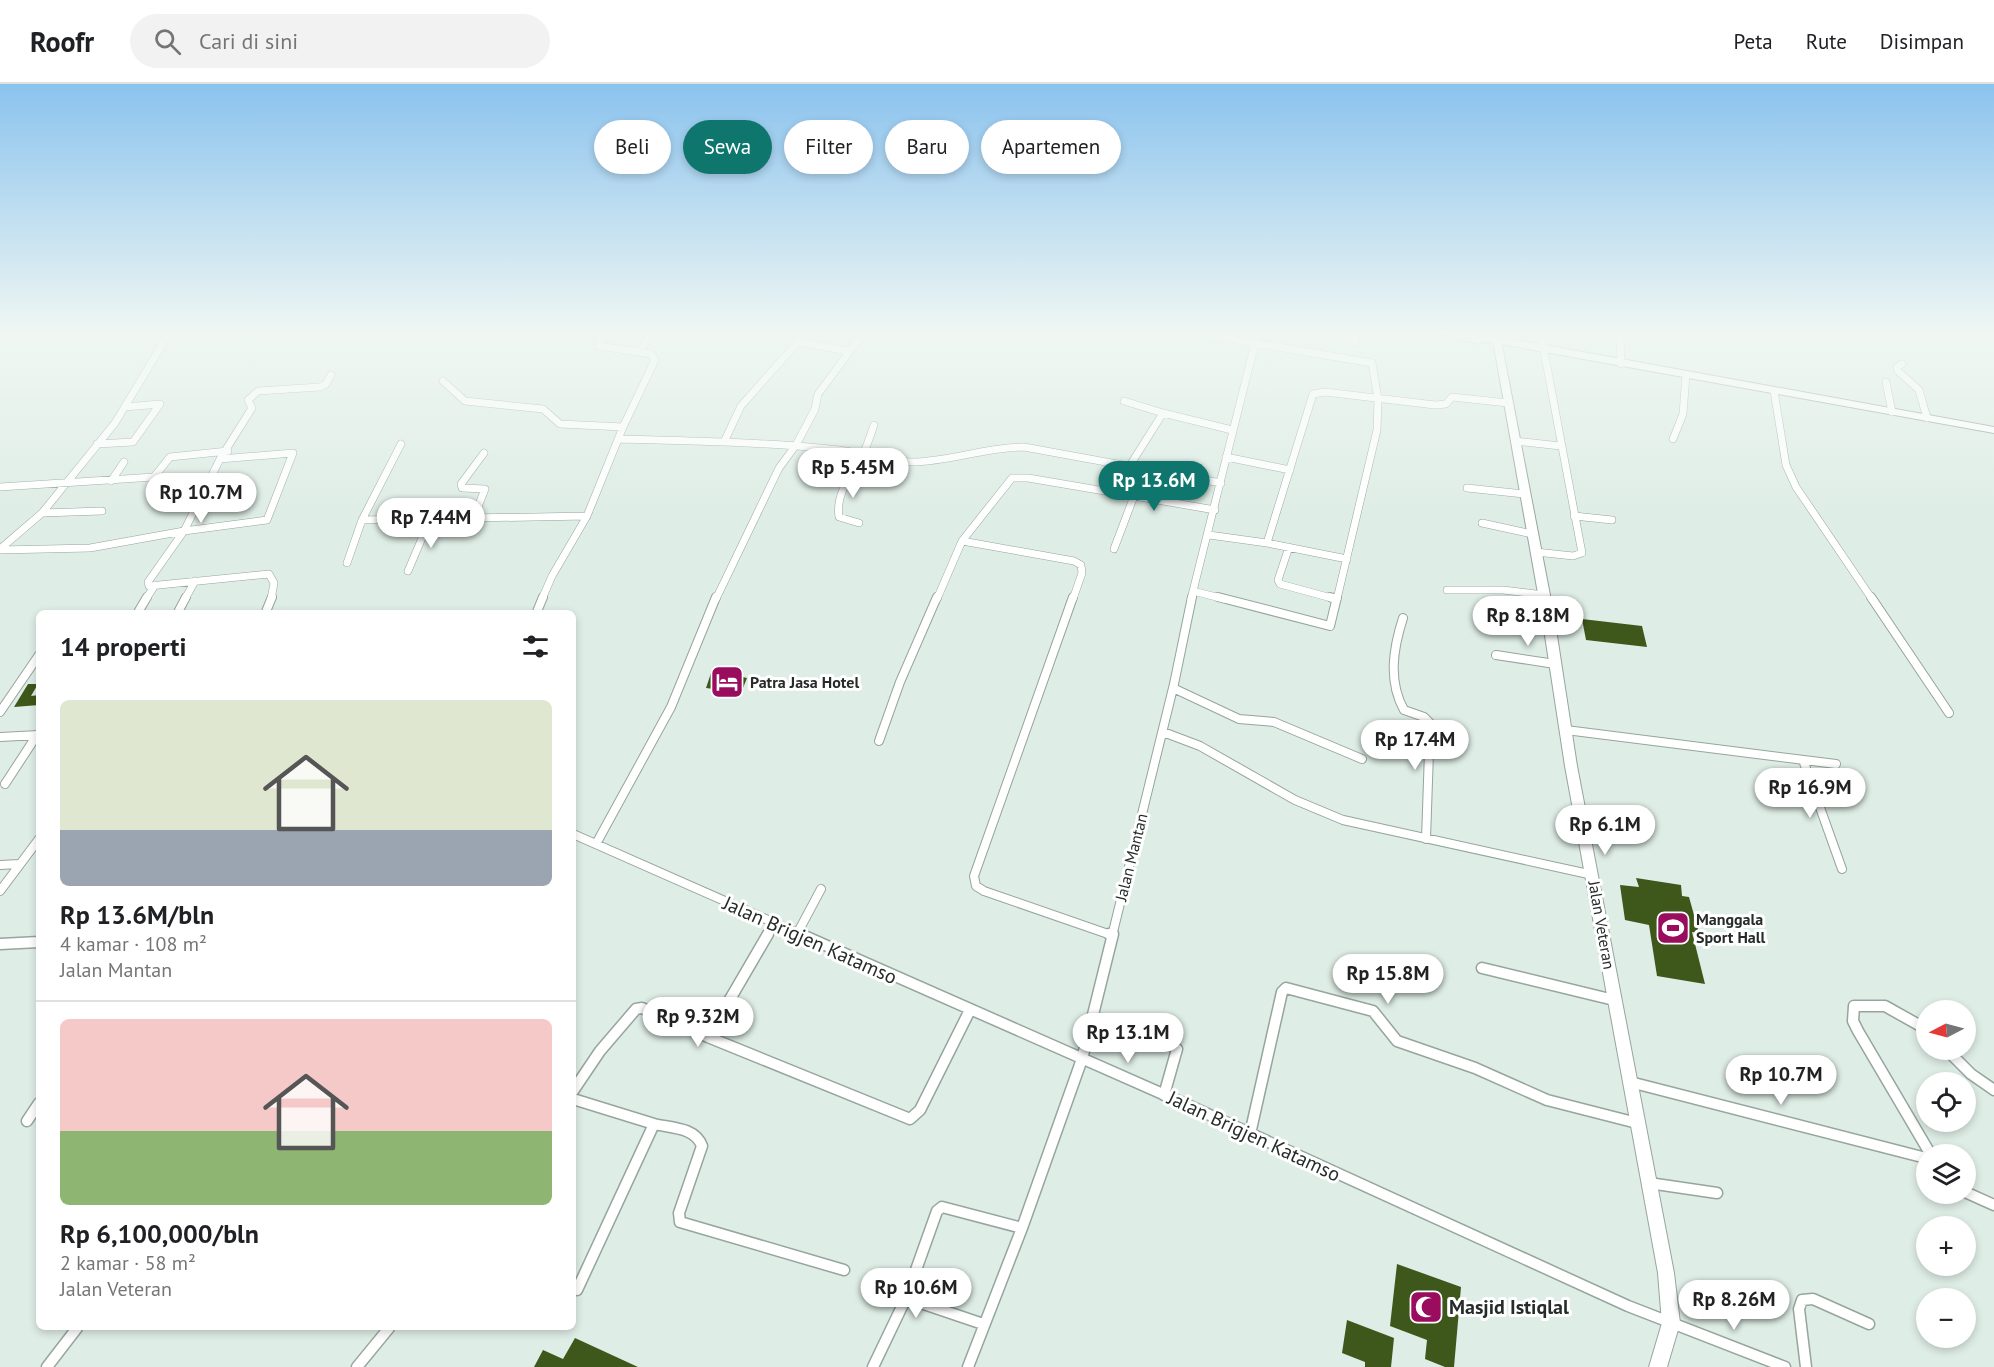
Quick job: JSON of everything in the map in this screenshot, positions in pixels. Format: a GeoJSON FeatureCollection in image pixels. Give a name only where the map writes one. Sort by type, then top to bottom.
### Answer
{"type":"FeatureCollection","features":[{"type":"Feature","properties":{"kind":"highway"},"geometry":{"type":"LineString","coordinates":[[1796,395],[1994,430]]}},
{"type":"Feature","properties":{"kind":"street"},"geometry":{"type":"LineString","coordinates":[[0,548],[42,513],[98,444],[132,395]]}},
{"type":"Feature","properties":{"kind":"street"},"geometry":{"type":"LineString","coordinates":[[251,395],[248,400],[252,408],[228,451],[220,459],[184,531],[153,572],[147,584],[195,582],[243,575],[269,574],[273,579],[273,594],[267,610]]}},
{"type":"Feature","properties":{"kind":"street"},"geometry":{"type":"LineString","coordinates":[[458,395],[465,401],[543,409],[560,424],[623,427]]}},
{"type":"Feature","properties":{"kind":"street"},"geometry":{"type":"LineString","coordinates":[[538,610],[552,576],[587,516],[638,395]]}},
{"type":"Feature","properties":{"kind":"street"},"geometry":{"type":"LineString","coordinates":[[724,442],[741,406],[751,395]]}},
{"type":"Feature","properties":{"kind":"street"},"geometry":{"type":"LineString","coordinates":[[596,844],[671,707],[714,602],[779,468],[796,446],[815,409],[818,395]]}},
{"type":"Feature","properties":{"kind":"street","name":"Jalan Mantan"},"geometry":{"type":"LineString","coordinates":[[968,1367],[1022,1228],[1082,1059],[1163,732],[1193,591],[1209,535],[1241,395]]}},
{"type":"Feature","properties":{"kind":"street"},"geometry":{"type":"LineString","coordinates":[[1267,543],[1313,395]]}},
{"type":"Feature","properties":{"kind":"street"},"geometry":{"type":"LineString","coordinates":[[1347,395],[1442,405],[1452,397],[1508,403]]}},
{"type":"Feature","properties":{"kind":"street"},"geometry":{"type":"LineString","coordinates":[[1193,591],[1325,626],[1331,624],[1377,430],[1377,395]]}},
{"type":"Feature","properties":{"kind":"street","name":"Jalan Veteran"},"geometry":{"type":"LineString","coordinates":[[1507,395],[1544,595],[1614,1000],[1666,1273],[1671,1323],[1658,1367]]}},
{"type":"Feature","properties":{"kind":"street"},"geometry":{"type":"LineString","coordinates":[[1536,552],[1581,555],[1551,395]]}},
{"type":"Feature","properties":{"kind":"street"},"geometry":{"type":"LineString","coordinates":[[1672,439],[1683,414],[1682,395]]}},
{"type":"Feature","properties":{"kind":"street"},"geometry":{"type":"LineString","coordinates":[[1775,395],[1786,465],[1796,487],[1948,713]]}},
{"type":"Feature","properties":{"kind":"street"},"geometry":{"type":"LineString","coordinates":[[1889,395],[1892,412]]}},
{"type":"Feature","properties":{"kind":"street"},"geometry":{"type":"LineString","coordinates":[[1920,395],[1927,418]]}},
{"type":"Feature","properties":{"kind":"street"},"geometry":{"type":"LineString","coordinates":[[1124,401],[1232,430]]}},
{"type":"Feature","properties":{"kind":"street"},"geometry":{"type":"LineString","coordinates":[[98,444],[132,442],[160,404],[125,407]]}},
{"type":"Feature","properties":{"kind":"street"},"geometry":{"type":"LineString","coordinates":[[1130,467],[1163,413]]}},
{"type":"Feature","properties":{"kind":"street"},"geometry":{"type":"LineString","coordinates":[[859,523],[843,519],[838,515],[846,481],[864,452],[874,425]]}},
{"type":"Feature","properties":{"kind":"street"},"geometry":{"type":"LineString","coordinates":[[619,439],[796,446],[864,452],[896,461],[921,460],[1016,446],[1221,483]]}},
{"type":"Feature","properties":{"kind":"street"},"geometry":{"type":"LineString","coordinates":[[1515,441],[1561,446]]}},
{"type":"Feature","properties":{"kind":"street"},"geometry":{"type":"LineString","coordinates":[[346,564],[362,520],[401,444]]}},
{"type":"Feature","properties":{"kind":"street"},"geometry":{"type":"LineString","coordinates":[[0,487],[154,477],[174,455],[228,451]]}},
{"type":"Feature","properties":{"kind":"street"},"geometry":{"type":"LineString","coordinates":[[0,548],[90,548],[184,531],[267,520],[294,455],[290,453],[220,459]]}},
{"type":"Feature","properties":{"kind":"street"},"geometry":{"type":"LineString","coordinates":[[474,517],[485,489],[467,490],[462,488],[461,484],[484,453]]}},
{"type":"Feature","properties":{"kind":"street"},"geometry":{"type":"LineString","coordinates":[[1226,457],[1290,470]]}},
{"type":"Feature","properties":{"kind":"street"},"geometry":{"type":"LineString","coordinates":[[111,481],[124,462]]}},
{"type":"Feature","properties":{"kind":"street"},"geometry":{"type":"LineString","coordinates":[[879,741],[900,682],[962,541],[1012,478],[1028,478],[1215,510]]}},
{"type":"Feature","properties":{"kind":"street"},"geometry":{"type":"LineString","coordinates":[[1467,488],[1524,494]]}},
{"type":"Feature","properties":{"kind":"street"},"geometry":{"type":"LineString","coordinates":[[1114,549],[1134,496]]}},
{"type":"Feature","properties":{"kind":"street"},"geometry":{"type":"LineString","coordinates":[[42,513],[102,511]]}},
{"type":"Feature","properties":{"kind":"street"},"geometry":{"type":"LineString","coordinates":[[362,520],[587,516]]}},
{"type":"Feature","properties":{"kind":"street"},"geometry":{"type":"LineString","coordinates":[[1574,516],[1612,520]]}},
{"type":"Feature","properties":{"kind":"street"},"geometry":{"type":"LineString","coordinates":[[408,571],[431,517]]}},
{"type":"Feature","properties":{"kind":"street"},"geometry":{"type":"LineString","coordinates":[[1482,523],[1532,534]]}},
{"type":"Feature","properties":{"kind":"street"},"geometry":{"type":"LineString","coordinates":[[1209,535],[1267,543],[1347,559]]}},
{"type":"Feature","properties":{"kind":"street"},"geometry":{"type":"LineString","coordinates":[[962,541],[1074,561],[1081,565],[1083,570],[975,876],[976,886],[984,891],[1111,935]]}},
{"type":"Feature","properties":{"kind":"street"},"geometry":{"type":"LineString","coordinates":[[1289,547],[1278,580],[1280,584],[1336,599]]}},
{"type":"Feature","properties":{"kind":"street"},"geometry":{"type":"LineString","coordinates":[[179,610],[195,582]]}},
{"type":"Feature","properties":{"kind":"street"},"geometry":{"type":"LineString","coordinates":[[139,610],[154,585]]}},
{"type":"Feature","properties":{"kind":"street"},"geometry":{"type":"LineString","coordinates":[[1447,590],[1503,590],[1544,595]]}},
{"type":"Feature","properties":{"kind":"street"},"geometry":{"type":"LineString","coordinates":[[1403,618],[1394,647],[1399,700],[1404,710],[1424,717],[1430,723],[1426,839]]}},
{"type":"Feature","properties":{"kind":"street"},"geometry":{"type":"LineString","coordinates":[[1496,655],[1555,664]]}},
{"type":"Feature","properties":{"kind":"street"},"geometry":{"type":"LineString","coordinates":[[0,712],[36,659]]}},
{"type":"Feature","properties":{"kind":"street"},"geometry":{"type":"LineString","coordinates":[[1173,688],[1239,719],[1274,722],[1362,759]]}},
{"type":"Feature","properties":{"kind":"street"},"geometry":{"type":"LineString","coordinates":[[1566,730],[1836,764]]}},
{"type":"Feature","properties":{"kind":"street"},"geometry":{"type":"LineString","coordinates":[[1163,732],[1200,746],[1321,812],[1343,820],[1593,875]]}},
{"type":"Feature","properties":{"kind":"street"},"geometry":{"type":"LineString","coordinates":[[0,737],[36,735]]}},
{"type":"Feature","properties":{"kind":"street"},"geometry":{"type":"LineString","coordinates":[[5,784],[36,738]]}},
{"type":"Feature","properties":{"kind":"street"},"geometry":{"type":"LineString","coordinates":[[1803,760],[1842,869]]}},
{"type":"Feature","properties":{"kind":"street","name":"Jalan Brigjen Katamso"},"geometry":{"type":"LineString","coordinates":[[576,835],[1164,1095],[1583,1286],[1785,1367]]}},
{"type":"Feature","properties":{"kind":"street"},"geometry":{"type":"LineString","coordinates":[[0,891],[36,843]]}},
{"type":"Feature","properties":{"kind":"street"},"geometry":{"type":"LineString","coordinates":[[0,865],[19,864]]}},
{"type":"Feature","properties":{"kind":"street"},"geometry":{"type":"LineString","coordinates":[[797,934],[821,889]]}},
{"type":"Feature","properties":{"kind":"street"},"geometry":{"type":"LineString","coordinates":[[708,1037],[774,924]]}},
{"type":"Feature","properties":{"kind":"street"},"geometry":{"type":"LineString","coordinates":[[0,944],[36,942]]}},
{"type":"Feature","properties":{"kind":"street"},"geometry":{"type":"LineString","coordinates":[[1482,968],[1614,1000]]}},
{"type":"Feature","properties":{"kind":"street"},"geometry":{"type":"LineString","coordinates":[[1250,1134],[1282,992],[1286,988],[1373,1011],[1397,1041],[1475,1068],[1547,1100],[1637,1123]]}},
{"type":"Feature","properties":{"kind":"street"},"geometry":{"type":"LineString","coordinates":[[1916,1023],[1885,1006],[1854,1006],[1853,1021],[1858,1031],[1925,1144]]}},
{"type":"Feature","properties":{"kind":"street"},"geometry":{"type":"LineString","coordinates":[[576,1087],[600,1051],[636,1009],[642,1008],[910,1119],[920,1110],[970,1010]]}},
{"type":"Feature","properties":{"kind":"street"},"geometry":{"type":"LineString","coordinates":[[1164,1095],[1177,1049]]}},
{"type":"Feature","properties":{"kind":"street"},"geometry":{"type":"LineString","coordinates":[[1957,1060],[1971,1074],[1994,1089]]}},
{"type":"Feature","properties":{"kind":"street"},"geometry":{"type":"LineString","coordinates":[[1630,1082],[1916,1155]]}},
{"type":"Feature","properties":{"kind":"street"},"geometry":{"type":"LineString","coordinates":[[576,1100],[654,1124],[694,1133],[701,1141],[702,1146],[679,1213],[680,1222],[844,1270]]}},
{"type":"Feature","properties":{"kind":"street"},"geometry":{"type":"LineString","coordinates":[[27,1121],[36,1108]]}},
{"type":"Feature","properties":{"kind":"street"},"geometry":{"type":"LineString","coordinates":[[577,1290],[654,1124]]}},
{"type":"Feature","properties":{"kind":"street"},"geometry":{"type":"LineString","coordinates":[[1649,1182],[1717,1193]]}},
{"type":"Feature","properties":{"kind":"street"},"geometry":{"type":"LineString","coordinates":[[1976,1197],[1994,1204]]}},
{"type":"Feature","properties":{"kind":"street"},"geometry":{"type":"LineString","coordinates":[[873,1367],[906,1299],[937,1212],[942,1207],[1022,1228]]}},
{"type":"Feature","properties":{"kind":"street"},"geometry":{"type":"LineString","coordinates":[[906,1299],[983,1324]]}},
{"type":"Feature","properties":{"kind":"street"},"geometry":{"type":"LineString","coordinates":[[1806,1367],[1798,1309],[1802,1300],[1813,1299],[1869,1324]]}},
{"type":"Feature","properties":{"kind":"street"},"geometry":{"type":"LineString","coordinates":[[47,1367],[75,1330]]}},
{"type":"Feature","properties":{"kind":"street"},"geometry":{"type":"LineString","coordinates":[[357,1367],[387,1330]]}},
{"type":"Feature","properties":{"kind":"building"},"geometry":{"type":"Polygon","coordinates":[[[1582,619],[1642,626],[1647,647],[1586,640],[1582,619]]]}},
{"type":"Feature","properties":{"kind":"building","name":"Patra Jasa Hotel"},"geometry":{"type":"Polygon","coordinates":[[[712,670],[747,678],[743,688],[731,687],[729,691],[706,688],[712,670]]]}},
{"type":"Feature","properties":{"kind":"building"},"geometry":{"type":"Polygon","coordinates":[[[28,684],[36,684],[31,696],[36,695],[36,705],[14,707],[28,684]]]}},
{"type":"Feature","properties":{"kind":"building","name":"Manggala Sport Hall"},"geometry":{"type":"Polygon","coordinates":[[[1636,878],[1681,885],[1682,896],[1689,897],[1699,933],[1692,932],[1705,984],[1657,976],[1649,925],[1625,920],[1620,885],[1639,887],[1636,878]]]}},
{"type":"Feature","properties":{"kind":"building","name":"Masjid Istiqlal"},"geometry":{"type":"Polygon","coordinates":[[[1397,1264],[1461,1287],[1454,1367],[1445,1367],[1425,1359],[1427,1340],[1390,1326],[1397,1264]]]}},
{"type":"Feature","properties":{"kind":"building"},"geometry":{"type":"Polygon","coordinates":[[[1347,1320],[1394,1338],[1391,1367],[1365,1367],[1365,1362],[1342,1353],[1347,1320]]]}},
{"type":"Feature","properties":{"kind":"building"},"geometry":{"type":"Polygon","coordinates":[[[575,1338],[638,1367],[534,1367],[543,1350],[563,1359],[575,1338]]]}},
{"type":"Feature","properties":{"kind":"place","name":"Patra Jasa Hotel"},"geometry":{"type":"Point","coordinates":[727,682]}},
{"type":"Feature","properties":{"kind":"place","name":"Manggala Sport Hall"},"geometry":{"type":"Point","coordinates":[1673,928]}},
{"type":"Feature","properties":{"kind":"place","name":"Masjid Istiqlal"},"geometry":{"type":"Point","coordinates":[1426,1307]}}]}
